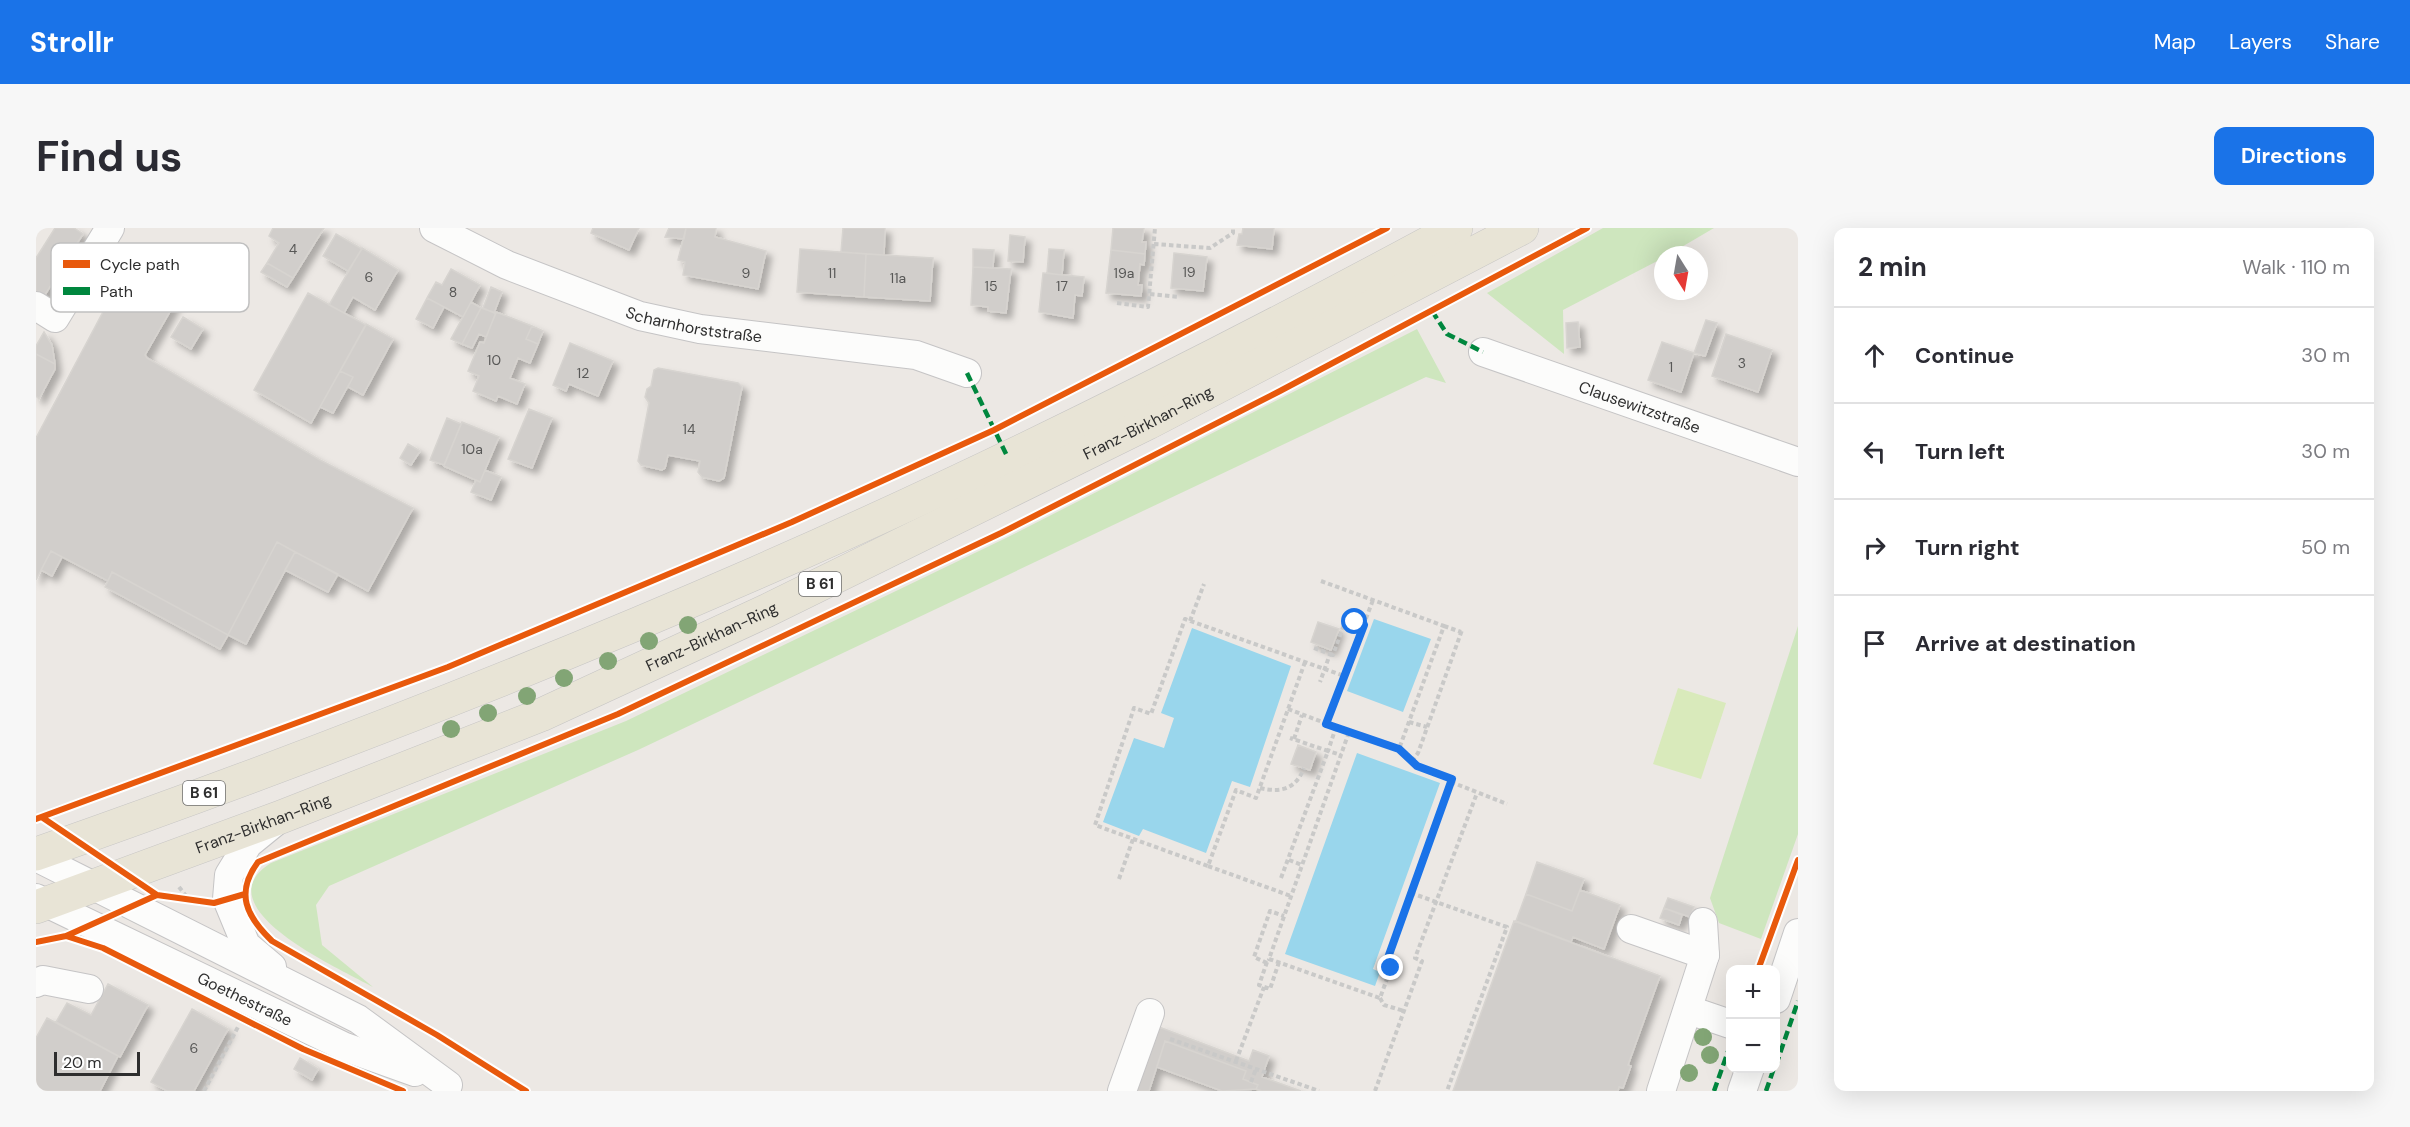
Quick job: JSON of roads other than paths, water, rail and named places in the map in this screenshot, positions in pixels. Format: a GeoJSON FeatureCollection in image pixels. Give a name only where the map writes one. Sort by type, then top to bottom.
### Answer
{"type":"FeatureCollection","features":[{"type":"Feature","properties":{"kind":"main road","name":"Franz-Birkhan-Ring"},"geometry":{"type":"LineString","coordinates":[[36,856],[371,732],[756,573],[1135,395],[1324,299],[1456,228]]}},
{"type":"Feature","properties":{"kind":"main road","name":"Franz-Birkhan-Ring"},"geometry":{"type":"LineString","coordinates":[[40,902],[93,886],[281,817],[541,716],[766,611],[1148,423],[1522,228]]}},
{"type":"Feature","properties":{"kind":"street"},"geometry":{"type":"LineString","coordinates":[[102,243],[111,228]]}},
{"type":"Feature","properties":{"kind":"street","name":"Scharnhorststraße"},"geometry":{"type":"LineString","coordinates":[[434,228],[507,265],[640,316],[700,328],[916,355],[967,373]]}},
{"type":"Feature","properties":{"kind":"street"},"geometry":{"type":"LineString","coordinates":[[36,306],[55,318],[59,312]]}},
{"type":"Feature","properties":{"kind":"street","name":"Clausewitzstraße"},"geometry":{"type":"LineString","coordinates":[[1483,352],[1798,462]]}},
{"type":"Feature","properties":{"kind":"street","name":"Goethestraße"},"geometry":{"type":"LineString","coordinates":[[281,817],[248,844],[229,875],[227,899],[246,945],[299,990]]}},
{"type":"Feature","properties":{"kind":"street","name":"Goethestraße"},"geometry":{"type":"LineString","coordinates":[[36,856],[358,1019],[455,1088]]}},
{"type":"Feature","properties":{"kind":"street","name":"Goethestraße"},"geometry":{"type":"LineString","coordinates":[[40,902],[253,1000],[345,1047],[455,1088]]}},
{"type":"Feature","properties":{"kind":"street"},"geometry":{"type":"LineString","coordinates":[[1661,1091],[1705,955],[1703,922]]}},
{"type":"Feature","properties":{"kind":"street"},"geometry":{"type":"LineString","coordinates":[[1631,929],[1705,955]]}},
{"type":"Feature","properties":{"kind":"street"},"geometry":{"type":"LineString","coordinates":[[1780,987],[1798,933]]}},
{"type":"Feature","properties":{"kind":"street"},"geometry":{"type":"LineString","coordinates":[[36,983],[43,980],[89,989]]}},
{"type":"Feature","properties":{"kind":"street"},"geometry":{"type":"LineString","coordinates":[[1689,1010],[1726,1022]]}},
{"type":"Feature","properties":{"kind":"street"},"geometry":{"type":"LineString","coordinates":[[1122,1091],[1146,1021]]}},
{"type":"Feature","properties":{"kind":"street"},"geometry":{"type":"LineString","coordinates":[[1742,1091],[1748,1073]]}},
{"type":"Feature","properties":{"kind":"water"},"geometry":{"type":"Polygon","coordinates":[[[1374,619],[1431,639],[1403,712],[1347,691],[1374,619]]]}},
{"type":"Feature","properties":{"kind":"water"},"geometry":{"type":"Polygon","coordinates":[[[1192,628],[1291,666],[1250,787],[1232,781],[1206,853],[1143,829],[1139,836],[1103,822],[1134,738],[1164,748],[1174,718],[1161,713],[1192,628]]]}},
{"type":"Feature","properties":{"kind":"water"},"geometry":{"type":"Polygon","coordinates":[[[1357,753],[1440,783],[1373,969],[1380,972],[1375,986],[1285,954],[1357,753]]]}}]}
